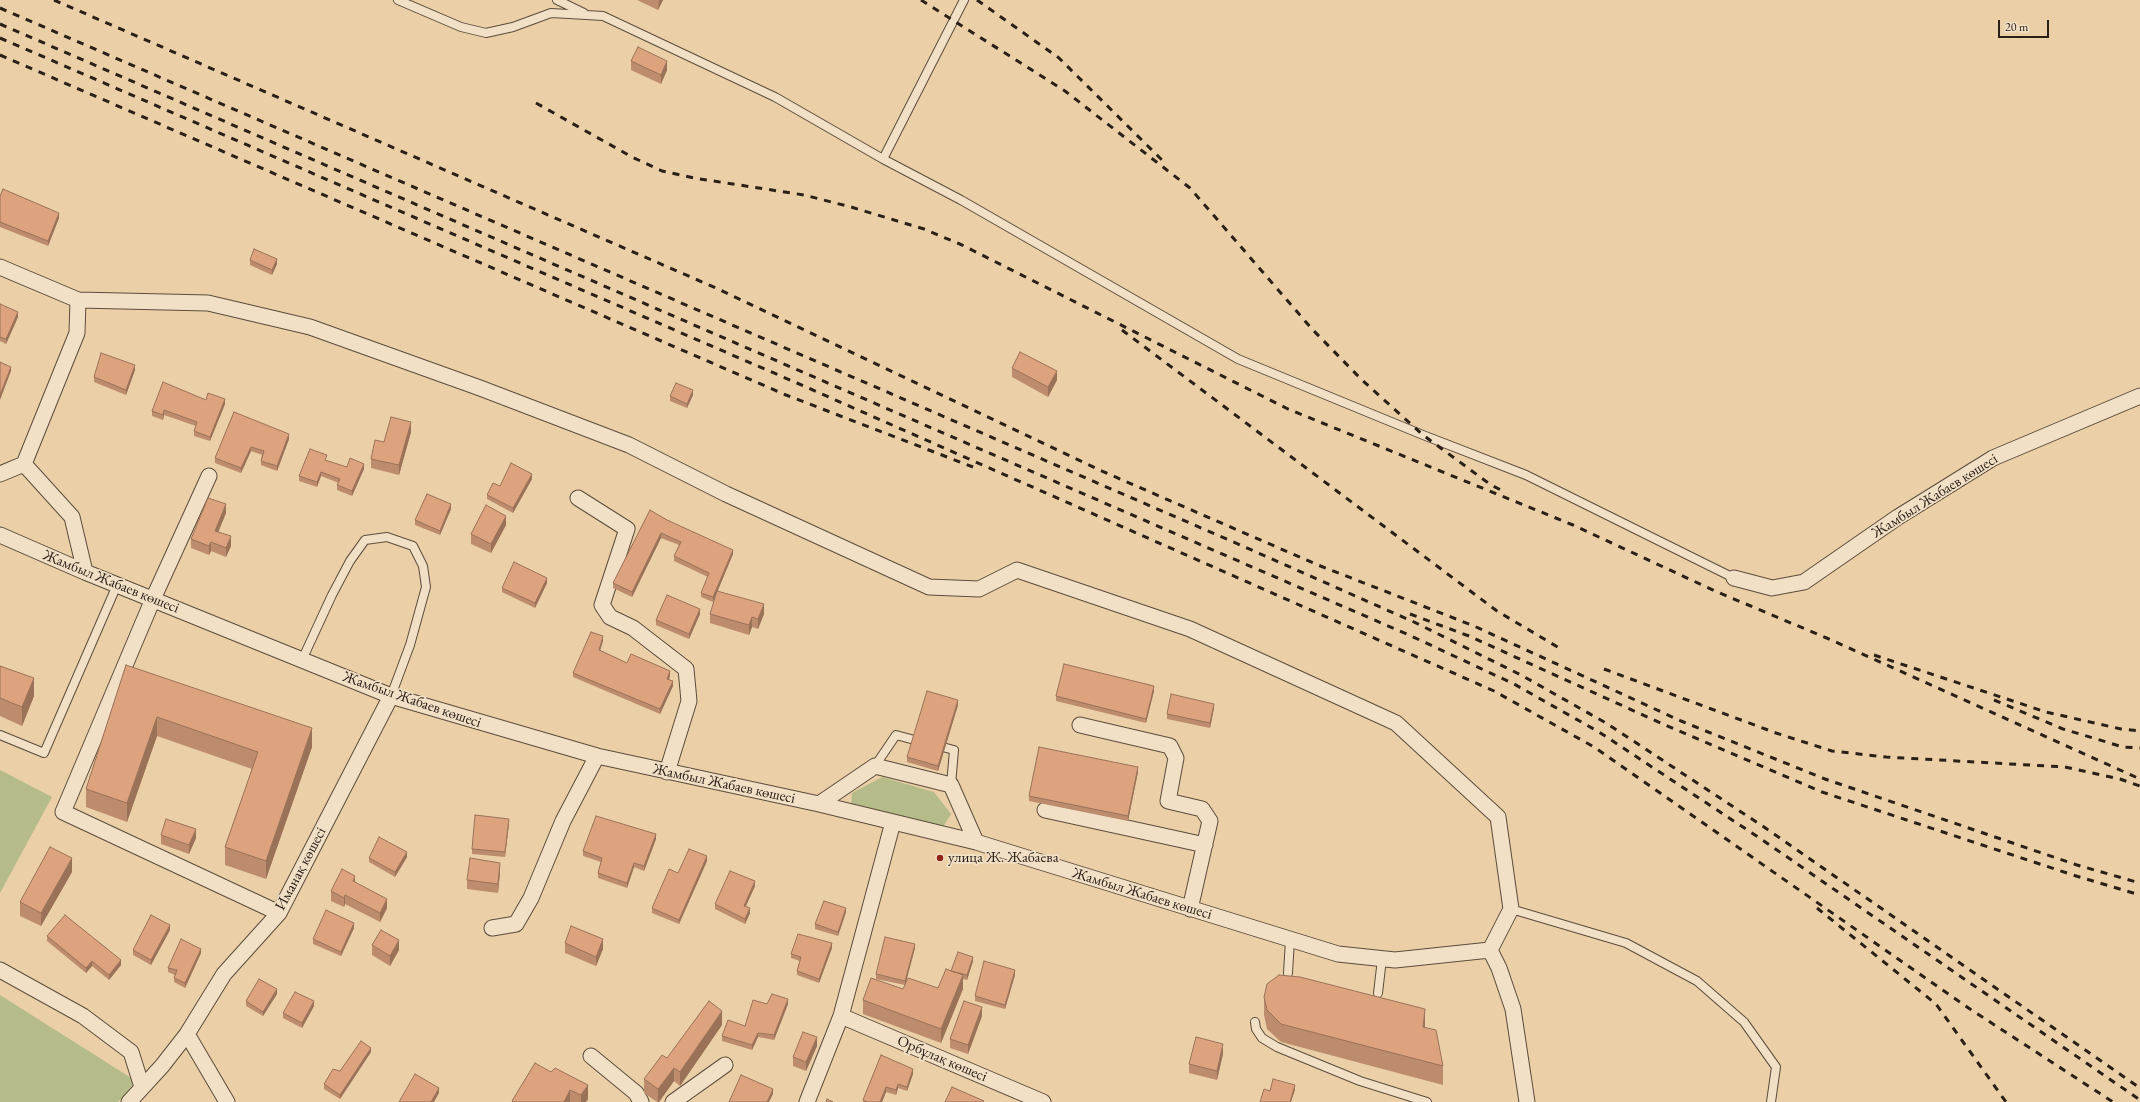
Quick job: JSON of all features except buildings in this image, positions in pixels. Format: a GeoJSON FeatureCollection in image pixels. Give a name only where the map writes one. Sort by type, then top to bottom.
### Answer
{"type":"FeatureCollection","features":[{"type":"Feature","properties":{"kind":"street"},"geometry":{"type":"LineString","coordinates":[[0,268],[78,300],[208,303],[310,327],[480,388],[629,445],[726,494],[929,587],[979,588],[1017,570],[1190,629],[1396,723],[1498,817],[1511,909],[1490,950],[1500,968],[1513,1009],[1527,1102]]}},
{"type":"Feature","properties":{"kind":"street"},"geometry":{"type":"LineString","coordinates":[[0,474],[24,464],[77,333],[78,300]]}},
{"type":"Feature","properties":{"kind":"street","name":"Жамбыл Жабаев көшесі"},"geometry":{"type":"LineString","coordinates":[[1734,578],[1772,588],[1804,582],[1898,517],[1993,458],[2140,396]]}},
{"type":"Feature","properties":{"kind":"street"},"geometry":{"type":"LineString","coordinates":[[24,464],[72,517],[84,572]]}},
{"type":"Feature","properties":{"kind":"street"},"geometry":{"type":"LineString","coordinates":[[209,476],[153,599],[63,812],[279,913]]}},
{"type":"Feature","properties":{"kind":"street"},"geometry":{"type":"LineString","coordinates":[[578,498],[627,529],[602,605],[610,617],[633,628],[686,669],[689,701],[667,772]]}},
{"type":"Feature","properties":{"kind":"street","name":"Жамбыл Жабаев көшесі"},"geometry":{"type":"LineString","coordinates":[[0,535],[84,572],[391,696],[597,756],[819,804],[976,842],[1338,954],[1395,960],[1468,951],[1490,950]]}},
{"type":"Feature","properties":{"kind":"street","name":"Иманақ көшесі"},"geometry":{"type":"LineString","coordinates":[[130,1102],[162,1066],[187,1034],[224,974],[279,913],[391,696]]}},
{"type":"Feature","properties":{"kind":"street"},"geometry":{"type":"LineString","coordinates":[[1080,725],[1170,746],[1176,758],[1168,800],[1202,809],[1210,821],[1190,908]]}},
{"type":"Feature","properties":{"kind":"street"},"geometry":{"type":"LineString","coordinates":[[492,928],[516,924],[530,898],[563,821],[597,756]]}},
{"type":"Feature","properties":{"kind":"street"},"geometry":{"type":"LineString","coordinates":[[819,804],[874,766],[951,785],[976,842]]}},
{"type":"Feature","properties":{"kind":"street"},"geometry":{"type":"LineString","coordinates":[[1045,810],[1204,845]]}},
{"type":"Feature","properties":{"kind":"street"},"geometry":{"type":"LineString","coordinates":[[807,1102],[841,1016],[893,822]]}},
{"type":"Feature","properties":{"kind":"street"},"geometry":{"type":"LineString","coordinates":[[0,970],[83,1016],[131,1052],[142,1088]]}},
{"type":"Feature","properties":{"kind":"street","name":"Орбұлақ көшесі"},"geometry":{"type":"LineString","coordinates":[[841,1016],[1043,1102]]}},
{"type":"Feature","properties":{"kind":"street"},"geometry":{"type":"LineString","coordinates":[[187,1034],[227,1102]]}},
{"type":"Feature","properties":{"kind":"street"},"geometry":{"type":"LineString","coordinates":[[591,1056],[636,1094],[641,1102]]}},
{"type":"Feature","properties":{"kind":"street"},"geometry":{"type":"LineString","coordinates":[[673,1102],[725,1065]]}},
{"type":"Feature","properties":{"kind":"lane"},"geometry":{"type":"LineString","coordinates":[[398,0],[461,27],[486,33],[513,27],[551,13],[604,16],[775,97],[883,159],[961,200],[1238,359],[1423,435],[1526,475],[1734,578]]}},
{"type":"Feature","properties":{"kind":"lane"},"geometry":{"type":"LineString","coordinates":[[557,0],[588,15]]}},
{"type":"Feature","properties":{"kind":"lane"},"geometry":{"type":"LineString","coordinates":[[883,159],[964,0]]}},
{"type":"Feature","properties":{"kind":"lane"},"geometry":{"type":"LineString","coordinates":[[302,660],[332,595],[350,561],[366,540],[387,537],[414,546],[423,566],[426,587],[410,645],[391,696]]}},
{"type":"Feature","properties":{"kind":"lane"},"geometry":{"type":"LineString","coordinates":[[0,735],[44,753],[117,585]]}},
{"type":"Feature","properties":{"kind":"lane"},"geometry":{"type":"LineString","coordinates":[[874,766],[896,735],[954,750],[951,785]]}},
{"type":"Feature","properties":{"kind":"lane"},"geometry":{"type":"LineString","coordinates":[[1511,909],[1626,943],[1696,980],[1744,1022],[1776,1067],[1771,1102]]}},
{"type":"Feature","properties":{"kind":"lane"},"geometry":{"type":"LineString","coordinates":[[1288,973],[1290,940]]}},
{"type":"Feature","properties":{"kind":"lane"},"geometry":{"type":"LineString","coordinates":[[1378,993],[1382,959]]}},
{"type":"Feature","properties":{"kind":"lane"},"geometry":{"type":"LineString","coordinates":[[1255,1022],[1256,1029],[1262,1038],[1277,1047],[1360,1081],[1422,1101]]}},
{"type":"Feature","properties":{"kind":"green space"},"geometry":{"type":"Polygon","coordinates":[[[0,770],[52,797],[0,893],[0,770]]]}},
{"type":"Feature","properties":{"kind":"green space"},"geometry":{"type":"Polygon","coordinates":[[[882,777],[934,792],[951,814],[943,827],[851,805],[852,793],[882,777]]]}},
{"type":"Feature","properties":{"kind":"green space"},"geometry":{"type":"Polygon","coordinates":[[[0,995],[136,1081],[118,1102],[0,1102],[0,995]]]}},
{"type":"Feature","properties":{"kind":"railway"},"geometry":{"type":"LineString","coordinates":[[54,0],[716,288],[1104,472],[1318,565],[1474,626],[1681,721],[1825,779],[2077,865],[2140,883]]}},
{"type":"Feature","properties":{"kind":"railway"},"geometry":{"type":"LineString","coordinates":[[921,0],[1065,91],[1190,188],[1312,329],[1362,380],[1423,435],[1491,485],[1501,490]]}},
{"type":"Feature","properties":{"kind":"railway"},"geometry":{"type":"LineString","coordinates":[[977,0],[1059,58],[1163,161]]}},
{"type":"Feature","properties":{"kind":"railway"},"geometry":{"type":"LineString","coordinates":[[0,8],[1229,540],[1414,622],[1521,675],[1606,723],[1764,827],[2140,1088]]}},
{"type":"Feature","properties":{"kind":"railway"},"geometry":{"type":"LineString","coordinates":[[0,24],[1409,635],[1514,684],[1599,732],[1761,839],[2140,1100]]}},
{"type":"Feature","properties":{"kind":"railway"},"geometry":{"type":"LineString","coordinates":[[0,38],[797,383],[1494,691],[1594,747],[1970,1009],[2113,1102]]}},
{"type":"Feature","properties":{"kind":"railway"},"geometry":{"type":"LineString","coordinates":[[0,55],[786,395],[973,467]]}},
{"type":"Feature","properties":{"kind":"railway"},"geometry":{"type":"LineString","coordinates":[[536,103],[632,157],[662,171],[694,178],[804,195],[851,207],[924,229],[962,245],[1288,409],[1573,525],[1715,591],[1829,639],[2140,779]]}},
{"type":"Feature","properties":{"kind":"railway"},"geometry":{"type":"LineString","coordinates":[[1122,330],[1497,611],[1561,649]]}},
{"type":"Feature","properties":{"kind":"railway"},"geometry":{"type":"LineString","coordinates":[[1410,614],[1469,636],[1665,725],[1822,792],[2073,875],[2140,895]]}},
{"type":"Feature","properties":{"kind":"railway"},"geometry":{"type":"LineString","coordinates":[[1874,655],[2046,712],[2121,729],[2140,731]]}},
{"type":"Feature","properties":{"kind":"railway"},"geometry":{"type":"LineString","coordinates":[[1604,669],[1776,733],[1832,751],[1886,757],[2065,767],[2120,779],[2140,786]]}},
{"type":"Feature","properties":{"kind":"railway"},"geometry":{"type":"LineString","coordinates":[[1994,700],[2063,729],[2123,747],[2140,748]]}},
{"type":"Feature","properties":{"kind":"railway"},"geometry":{"type":"LineString","coordinates":[[1817,908],[1936,1004],[2006,1102]]}},
{"type":"Feature","properties":{"kind":"place","name":"улица Ж. Жабаева"},"geometry":{"type":"Point","coordinates":[940,858]}}]}
